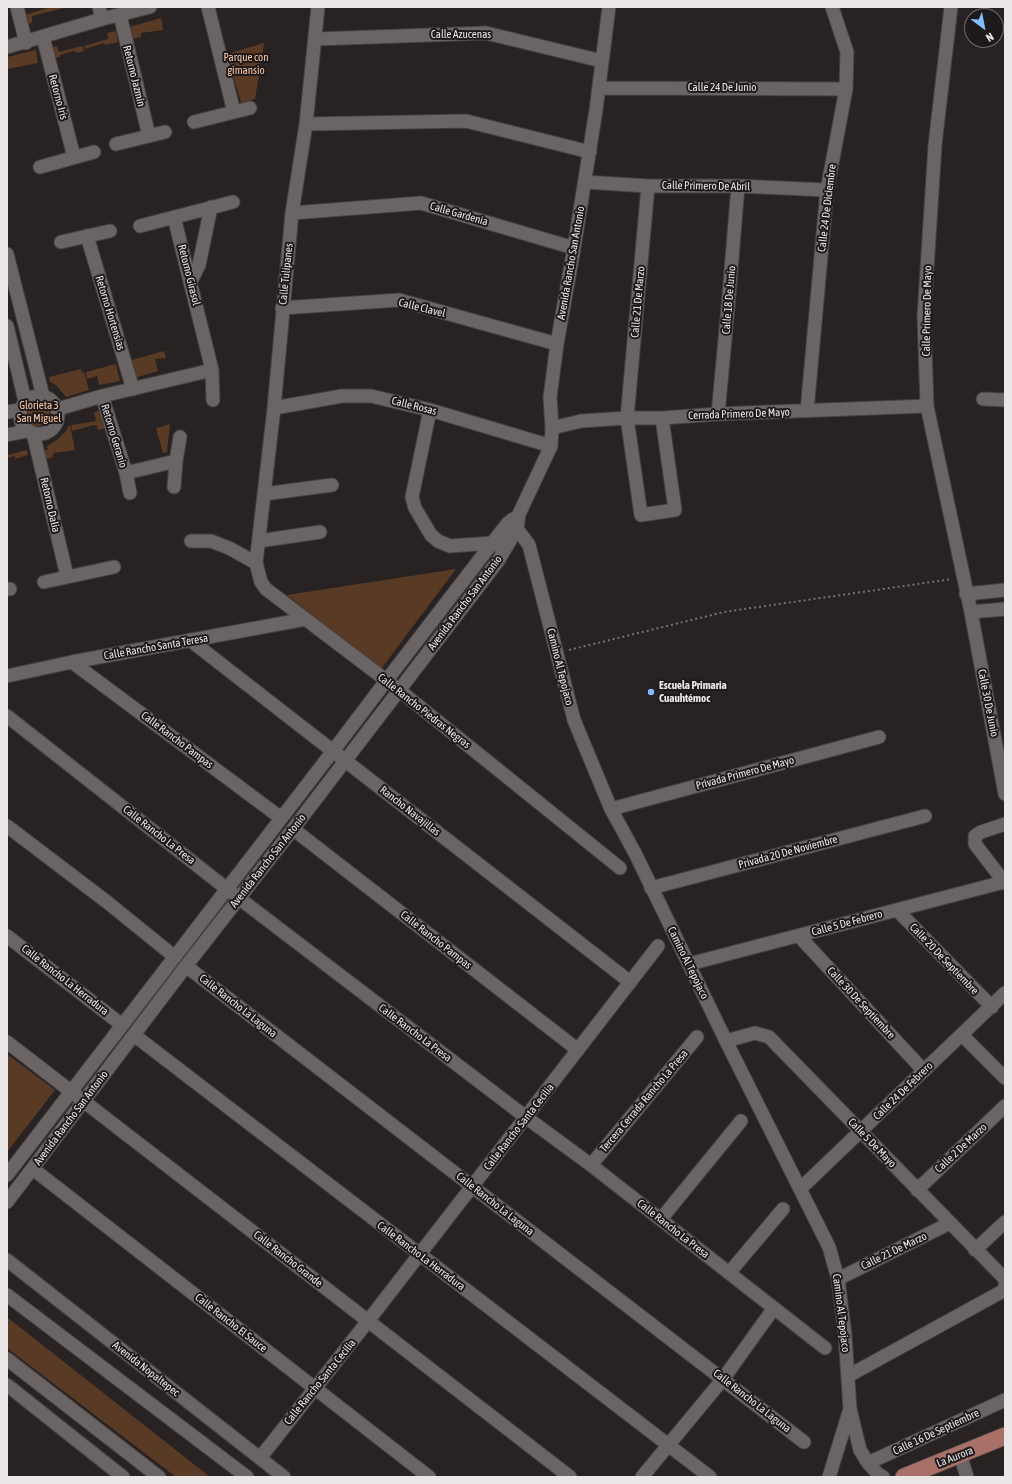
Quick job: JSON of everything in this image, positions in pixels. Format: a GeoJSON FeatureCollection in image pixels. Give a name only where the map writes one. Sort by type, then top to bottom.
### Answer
{"type":"FeatureCollection","features":[{"type":"Feature","properties":{"kind":"main road","name":"La Aurora"},"geometry":{"type":"LineString","coordinates":[[904,1477],[1005,1436]]}},
{"type":"Feature","properties":{"kind":"street"},"geometry":{"type":"LineString","coordinates":[[17,7],[26,42]]}},
{"type":"Feature","properties":{"kind":"street"},"geometry":{"type":"LineString","coordinates":[[7,47],[43,37],[100,13],[120,15],[150,7]]}},
{"type":"Feature","properties":{"kind":"street"},"geometry":{"type":"LineString","coordinates":[[208,7],[234,112]]}},
{"type":"Feature","properties":{"kind":"street","name":"Calle Tulipanes"},"geometry":{"type":"LineString","coordinates":[[259,541],[274,408],[282,308],[292,213],[306,124],[316,39],[318,7]]}},
{"type":"Feature","properties":{"kind":"street","name":"Avenida Rancho San Antonio"},"geometry":{"type":"LineString","coordinates":[[7,1202],[186,966],[293,830],[498,561],[505,548],[512,527],[551,446],[552,428],[550,397],[557,344],[590,152],[609,7]]}},
{"type":"Feature","properties":{"kind":"street","name":"Calle 24 De Diciembre"},"geometry":{"type":"LineString","coordinates":[[807,411],[827,190],[846,89],[847,52],[832,7]]}},
{"type":"Feature","properties":{"kind":"street","name":"Calle Primero De Mayo"},"geometry":{"type":"LineString","coordinates":[[950,7],[935,145],[924,316],[927,406],[971,612]]}},
{"type":"Feature","properties":{"kind":"street","name":"Retorno Jazmín"},"geometry":{"type":"LineString","coordinates":[[120,15],[149,136]]}},
{"type":"Feature","properties":{"kind":"street","name":"Calle Azucenas"},"geometry":{"type":"LineString","coordinates":[[316,39],[486,33],[602,61]]}},
{"type":"Feature","properties":{"kind":"street","name":"Retorno Iris"},"geometry":{"type":"LineString","coordinates":[[43,37],[74,157]]}},
{"type":"Feature","properties":{"kind":"street","name":"Calle 24 De Junio"},"geometry":{"type":"LineString","coordinates":[[599,88],[846,89]]}},
{"type":"Feature","properties":{"kind":"street"},"geometry":{"type":"LineString","coordinates":[[194,122],[250,108]]}},
{"type":"Feature","properties":{"kind":"street"},"geometry":{"type":"LineString","coordinates":[[306,124],[466,121],[590,152]]}},
{"type":"Feature","properties":{"kind":"street"},"geometry":{"type":"LineString","coordinates":[[116,144],[165,132]]}},
{"type":"Feature","properties":{"kind":"street"},"geometry":{"type":"LineString","coordinates":[[40,167],[94,152]]}},
{"type":"Feature","properties":{"kind":"street","name":"Calle Primero De Abril"},"geometry":{"type":"LineString","coordinates":[[585,182],[648,186],[738,186],[827,190]]}},
{"type":"Feature","properties":{"kind":"street","name":"Calle 21 De Marzo"},"geometry":{"type":"LineString","coordinates":[[648,186],[627,418],[641,515],[675,510],[662,418]]}},
{"type":"Feature","properties":{"kind":"street","name":"Calle 18 De Junio"},"geometry":{"type":"LineString","coordinates":[[718,414],[738,186]]}},
{"type":"Feature","properties":{"kind":"street"},"geometry":{"type":"LineString","coordinates":[[140,226],[233,202]]}},
{"type":"Feature","properties":{"kind":"street","name":"Calle Gardenia"},"geometry":{"type":"LineString","coordinates":[[292,213],[421,202],[574,248]]}},
{"type":"Feature","properties":{"kind":"street"},"geometry":{"type":"LineString","coordinates":[[191,281],[199,265],[211,207]]}},
{"type":"Feature","properties":{"kind":"street","name":"Retorno Girasol"},"geometry":{"type":"LineString","coordinates":[[174,217],[212,370],[213,400]]}},
{"type":"Feature","properties":{"kind":"street"},"geometry":{"type":"LineString","coordinates":[[61,242],[110,232]]}},
{"type":"Feature","properties":{"kind":"street","name":"Retorno Hortensias"},"geometry":{"type":"LineString","coordinates":[[87,236],[133,389]]}},
{"type":"Feature","properties":{"kind":"street"},"geometry":{"type":"LineString","coordinates":[[7,254],[43,396]]}},
{"type":"Feature","properties":{"kind":"street","name":"Calle Clavel"},"geometry":{"type":"LineString","coordinates":[[282,308],[399,300],[557,344]]}},
{"type":"Feature","properties":{"kind":"street"},"geometry":{"type":"LineString","coordinates":[[7,326],[23,406],[20,418],[22,425],[30,432]]}},
{"type":"Feature","properties":{"kind":"street"},"geometry":{"type":"LineString","coordinates":[[58,409],[102,396],[212,370]]}},
{"type":"Feature","properties":{"kind":"street"},"geometry":{"type":"LineString","coordinates":[[7,412],[23,406],[31,398],[43,396],[53,400],[58,409],[59,416],[53,429],[47,433],[40,435],[30,432],[7,435]]}},
{"type":"Feature","properties":{"kind":"street","name":"Retorno Geranio"},"geometry":{"type":"LineString","coordinates":[[102,396],[126,473],[176,461]]}},
{"type":"Feature","properties":{"kind":"street","name":"Calle Rosas"},"geometry":{"type":"LineString","coordinates":[[274,408],[342,396],[371,396],[430,410],[551,446]]}},
{"type":"Feature","properties":{"kind":"street"},"geometry":{"type":"LineString","coordinates":[[983,399],[1005,400]]}},
{"type":"Feature","properties":{"kind":"street","name":"Cerrada Primero De Mayo"},"geometry":{"type":"LineString","coordinates":[[552,428],[582,421],[627,418],[662,418],[718,414],[927,406]]}},
{"type":"Feature","properties":{"kind":"street"},"geometry":{"type":"LineString","coordinates":[[430,410],[412,497],[415,508],[431,535],[438,541],[450,546],[492,543],[505,548]]}},
{"type":"Feature","properties":{"kind":"street","name":"Retorno Dalia"},"geometry":{"type":"LineString","coordinates":[[30,432],[67,576]]}},
{"type":"Feature","properties":{"kind":"street"},"geometry":{"type":"LineString","coordinates":[[174,487],[180,437]]}},
{"type":"Feature","properties":{"kind":"street"},"geometry":{"type":"LineString","coordinates":[[126,473],[130,493]]}},
{"type":"Feature","properties":{"kind":"street"},"geometry":{"type":"LineString","coordinates":[[264,494],[332,485]]}},
{"type":"Feature","properties":{"kind":"street","name":"Avenida Rancho San Antonio"},"geometry":{"type":"LineString","coordinates":[[7,1175],[492,543],[512,527]]}},
{"type":"Feature","properties":{"kind":"street","name":"Camino Al Tepojaco"},"geometry":{"type":"LineString","coordinates":[[512,527],[529,545],[574,720],[611,810],[652,888],[726,1041],[829,1247],[838,1279],[845,1336],[850,1409],[860,1450],[868,1463],[878,1474],[884,1477]]}},
{"type":"Feature","properties":{"kind":"street"},"geometry":{"type":"LineString","coordinates":[[259,541],[320,532]]}},
{"type":"Feature","properties":{"kind":"street"},"geometry":{"type":"LineString","coordinates":[[191,540],[211,541],[229,548],[256,563]]}},
{"type":"Feature","properties":{"kind":"street","name":"Calle Rancho Piedras Negras"},"geometry":{"type":"LineString","coordinates":[[259,541],[256,563],[261,582],[266,590],[399,690],[620,868]]}},
{"type":"Feature","properties":{"kind":"street"},"geometry":{"type":"LineString","coordinates":[[44,582],[114,567]]}},
{"type":"Feature","properties":{"kind":"street"},"geometry":{"type":"LineString","coordinates":[[966,594],[1005,590]]}},
{"type":"Feature","properties":{"kind":"street"},"geometry":{"type":"LineString","coordinates":[[971,612],[1005,609]]}},
{"type":"Feature","properties":{"kind":"street","name":"Calle 30 De Junio"},"geometry":{"type":"LineString","coordinates":[[971,612],[1005,794]]}},
{"type":"Feature","properties":{"kind":"street","name":"Calle Rancho Santa Teresa"},"geometry":{"type":"LineString","coordinates":[[7,676],[72,662],[306,619]]}},
{"type":"Feature","properties":{"kind":"street","name":"Rancho Navajillas"},"geometry":{"type":"LineString","coordinates":[[190,640],[630,982]]}},
{"type":"Feature","properties":{"kind":"street","name":"Calle Rancho Pampas"},"geometry":{"type":"LineString","coordinates":[[72,662],[281,818]]}},
{"type":"Feature","properties":{"kind":"street","name":"Calle Rancho La Presa"},"geometry":{"type":"LineString","coordinates":[[7,716],[227,889],[527,1118],[591,1165],[825,1348]]}},
{"type":"Feature","properties":{"kind":"street","name":"Privada Primero De Mayo"},"geometry":{"type":"LineString","coordinates":[[611,810],[879,737]]}},
{"type":"Feature","properties":{"kind":"street","name":"Privada 20 De Noviembre"},"geometry":{"type":"LineString","coordinates":[[652,888],[925,816]]}},
{"type":"Feature","properties":{"kind":"street"},"geometry":{"type":"LineString","coordinates":[[1005,824],[975,836],[975,844],[1005,883]]}},
{"type":"Feature","properties":{"kind":"street"},"geometry":{"type":"LineString","coordinates":[[7,826],[107,902],[175,957]]}},
{"type":"Feature","properties":{"kind":"street","name":"Calle Rancho Pampas"},"geometry":{"type":"LineString","coordinates":[[293,830],[578,1050]]}},
{"type":"Feature","properties":{"kind":"street","name":"Calle 5 De Febrero"},"geometry":{"type":"LineString","coordinates":[[689,964],[1005,883]]}},
{"type":"Feature","properties":{"kind":"street","name":"Calle 20 De Septiembre"},"geometry":{"type":"LineString","coordinates":[[897,910],[992,1007]]}},
{"type":"Feature","properties":{"kind":"street","name":"Calle Rancho La Herradura"},"geometry":{"type":"LineString","coordinates":[[7,936],[122,1025]]}},
{"type":"Feature","properties":{"kind":"street","name":"Calle 30 De Septiembre"},"geometry":{"type":"LineString","coordinates":[[799,936],[924,1071]]}},
{"type":"Feature","properties":{"kind":"street","name":"Calle Rancho Santa Cecilia"},"geometry":{"type":"LineString","coordinates":[[260,1458],[420,1255],[472,1186],[527,1118],[658,946]]}},
{"type":"Feature","properties":{"kind":"street","name":"Calle Rancho La Laguna"},"geometry":{"type":"LineString","coordinates":[[186,966],[804,1442]]}},
{"type":"Feature","properties":{"kind":"street","name":"Calle 24 De Febrero"},"geometry":{"type":"LineString","coordinates":[[800,1189],[1005,993]]}},
{"type":"Feature","properties":{"kind":"street","name":"Calle 5 De Mayo"},"geometry":{"type":"LineString","coordinates":[[726,1041],[755,1033],[768,1037],[1005,1279],[1005,1282]]}},
{"type":"Feature","properties":{"kind":"street","name":"Calle Rancho La Herradura"},"geometry":{"type":"LineString","coordinates":[[134,1035],[710,1477]]}},
{"type":"Feature","properties":{"kind":"street"},"geometry":{"type":"LineString","coordinates":[[962,1035],[1005,1078]]}},
{"type":"Feature","properties":{"kind":"street","name":"Tercera Cerrada Rancho La Presa"},"geometry":{"type":"LineString","coordinates":[[591,1165],[698,1037]]}},
{"type":"Feature","properties":{"kind":"street","name":"Calle Rancho Grande"},"geometry":{"type":"LineString","coordinates":[[7,1042],[570,1477]]}},
{"type":"Feature","properties":{"kind":"street","name":"Calle 2 De Marzo"},"geometry":{"type":"LineString","coordinates":[[918,1190],[1005,1106]]}},
{"type":"Feature","properties":{"kind":"street"},"geometry":{"type":"LineString","coordinates":[[661,1220],[741,1121]]}},
{"type":"Feature","properties":{"kind":"street","name":"Calle Rancho El Sauce"},"geometry":{"type":"LineString","coordinates":[[33,1169],[429,1477]]}},
{"type":"Feature","properties":{"kind":"street"},"geometry":{"type":"LineString","coordinates":[[729,1273],[783,1209]]}},
{"type":"Feature","properties":{"kind":"street"},"geometry":{"type":"LineString","coordinates":[[975,1250],[1005,1222]]}},
{"type":"Feature","properties":{"kind":"street","name":"Calle 21 De Marzo"},"geometry":{"type":"LineString","coordinates":[[838,1279],[950,1223]]}},
{"type":"Feature","properties":{"kind":"street","name":"Avenida Nopaltepec"},"geometry":{"type":"LineString","coordinates":[[7,1260],[284,1477]]}},
{"type":"Feature","properties":{"kind":"street"},"geometry":{"type":"LineString","coordinates":[[848,1376],[1003,1291],[1005,1286]]}},
{"type":"Feature","properties":{"kind":"street"},"geometry":{"type":"LineString","coordinates":[[7,1295],[247,1477]]}},
{"type":"Feature","properties":{"kind":"street"},"geometry":{"type":"LineString","coordinates":[[642,1477],[722,1379],[774,1308]]}},
{"type":"Feature","properties":{"kind":"street"},"geometry":{"type":"LineString","coordinates":[[7,1359],[159,1477]]}},
{"type":"Feature","properties":{"kind":"street"},"geometry":{"type":"LineString","coordinates":[[7,1385],[123,1477]]}},
{"type":"Feature","properties":{"kind":"street","name":"Calle 16 De Septiembre"},"geometry":{"type":"LineString","coordinates":[[868,1463],[1005,1400]]}},
{"type":"Feature","properties":{"kind":"street","name":"Camino Al Tepojaco"},"geometry":{"type":"LineString","coordinates":[[829,1477],[850,1409]]}},
{"type":"Feature","properties":{"kind":"street"},"geometry":{"type":"LineString","coordinates":[[960,1454],[967,1477]]}},
{"type":"Feature","properties":{"kind":"path"},"geometry":{"type":"LineString","coordinates":[[557,653],[724,612],[940,580],[963,578]]}},
{"type":"Feature","properties":{"kind":"green space"},"geometry":{"type":"Polygon","coordinates":[[[50,7],[68,7],[32,16],[32,23],[25,25],[22,16],[50,7]]]}},
{"type":"Feature","properties":{"kind":"green space"},"geometry":{"type":"Polygon","coordinates":[[[161,18],[163,30],[141,33],[141,37],[132,39],[129,27],[161,18]]]}},
{"type":"Feature","properties":{"kind":"green space"},"geometry":{"type":"Polygon","coordinates":[[[116,31],[118,42],[105,45],[104,43],[85,49],[84,46],[108,39],[107,33],[116,31]]]}},
{"type":"Feature","properties":{"kind":"green space","name":"Parque con gimansio"},"geometry":{"type":"Polygon","coordinates":[[[264,43],[255,99],[241,103],[227,54],[264,43]]]}},
{"type":"Feature","properties":{"kind":"green space"},"geometry":{"type":"Polygon","coordinates":[[[57,46],[59,52],[82,46],[84,51],[77,53],[74,51],[52,59],[49,48],[57,46]]]}},
{"type":"Feature","properties":{"kind":"green space"},"geometry":{"type":"Polygon","coordinates":[[[36,50],[38,63],[7,69],[7,57],[36,50]]]}},
{"type":"Feature","properties":{"kind":"green space"},"geometry":{"type":"Polygon","coordinates":[[[164,351],[166,358],[155,359],[158,371],[134,378],[128,361],[164,351]]]}},
{"type":"Feature","properties":{"kind":"green space"},"geometry":{"type":"Polygon","coordinates":[[[116,364],[120,381],[99,385],[97,376],[87,379],[86,372],[116,364]]]}},
{"type":"Feature","properties":{"kind":"green space"},"geometry":{"type":"Polygon","coordinates":[[[81,369],[82,373],[84,372],[89,390],[66,397],[56,385],[50,382],[49,377],[81,369]]]}},
{"type":"Feature","properties":{"kind":"green space","name":"Glorieta 3 San Miguel"},"geometry":{"type":"Polygon","coordinates":[[[36,399],[45,401],[51,405],[52,417],[42,426],[32,427],[25,417],[28,405],[36,399]]]}},
{"type":"Feature","properties":{"kind":"green space"},"geometry":{"type":"Polygon","coordinates":[[[100,411],[108,428],[98,430],[97,426],[94,425],[72,431],[71,425],[96,421],[94,412],[100,411]]]}},
{"type":"Feature","properties":{"kind":"green space"},"geometry":{"type":"Polygon","coordinates":[[[170,424],[167,452],[163,453],[156,428],[170,424]]]}},
{"type":"Feature","properties":{"kind":"green space"},"geometry":{"type":"Polygon","coordinates":[[[68,426],[70,426],[75,450],[53,453],[53,457],[43,460],[42,450],[48,450],[47,446],[58,439],[67,430],[68,426]]]}},
{"type":"Feature","properties":{"kind":"green space"},"geometry":{"type":"Polygon","coordinates":[[[27,450],[28,455],[15,459],[15,456],[7,458],[7,455],[27,450]]]}},
{"type":"Feature","properties":{"kind":"green space"},"geometry":{"type":"Polygon","coordinates":[[[456,569],[381,669],[287,595],[456,569]]]}},
{"type":"Feature","properties":{"kind":"green space"},"geometry":{"type":"Polygon","coordinates":[[[7,1054],[55,1090],[7,1152],[7,1054]]]}},
{"type":"Feature","properties":{"kind":"green space"},"geometry":{"type":"Polygon","coordinates":[[[7,1317],[210,1477],[176,1477],[7,1348],[7,1317]]]}},
{"type":"Feature","properties":{"kind":"place","name":"Escuela Primaria Cuauhtémoc"},"geometry":{"type":"Point","coordinates":[651,692]}}]}
